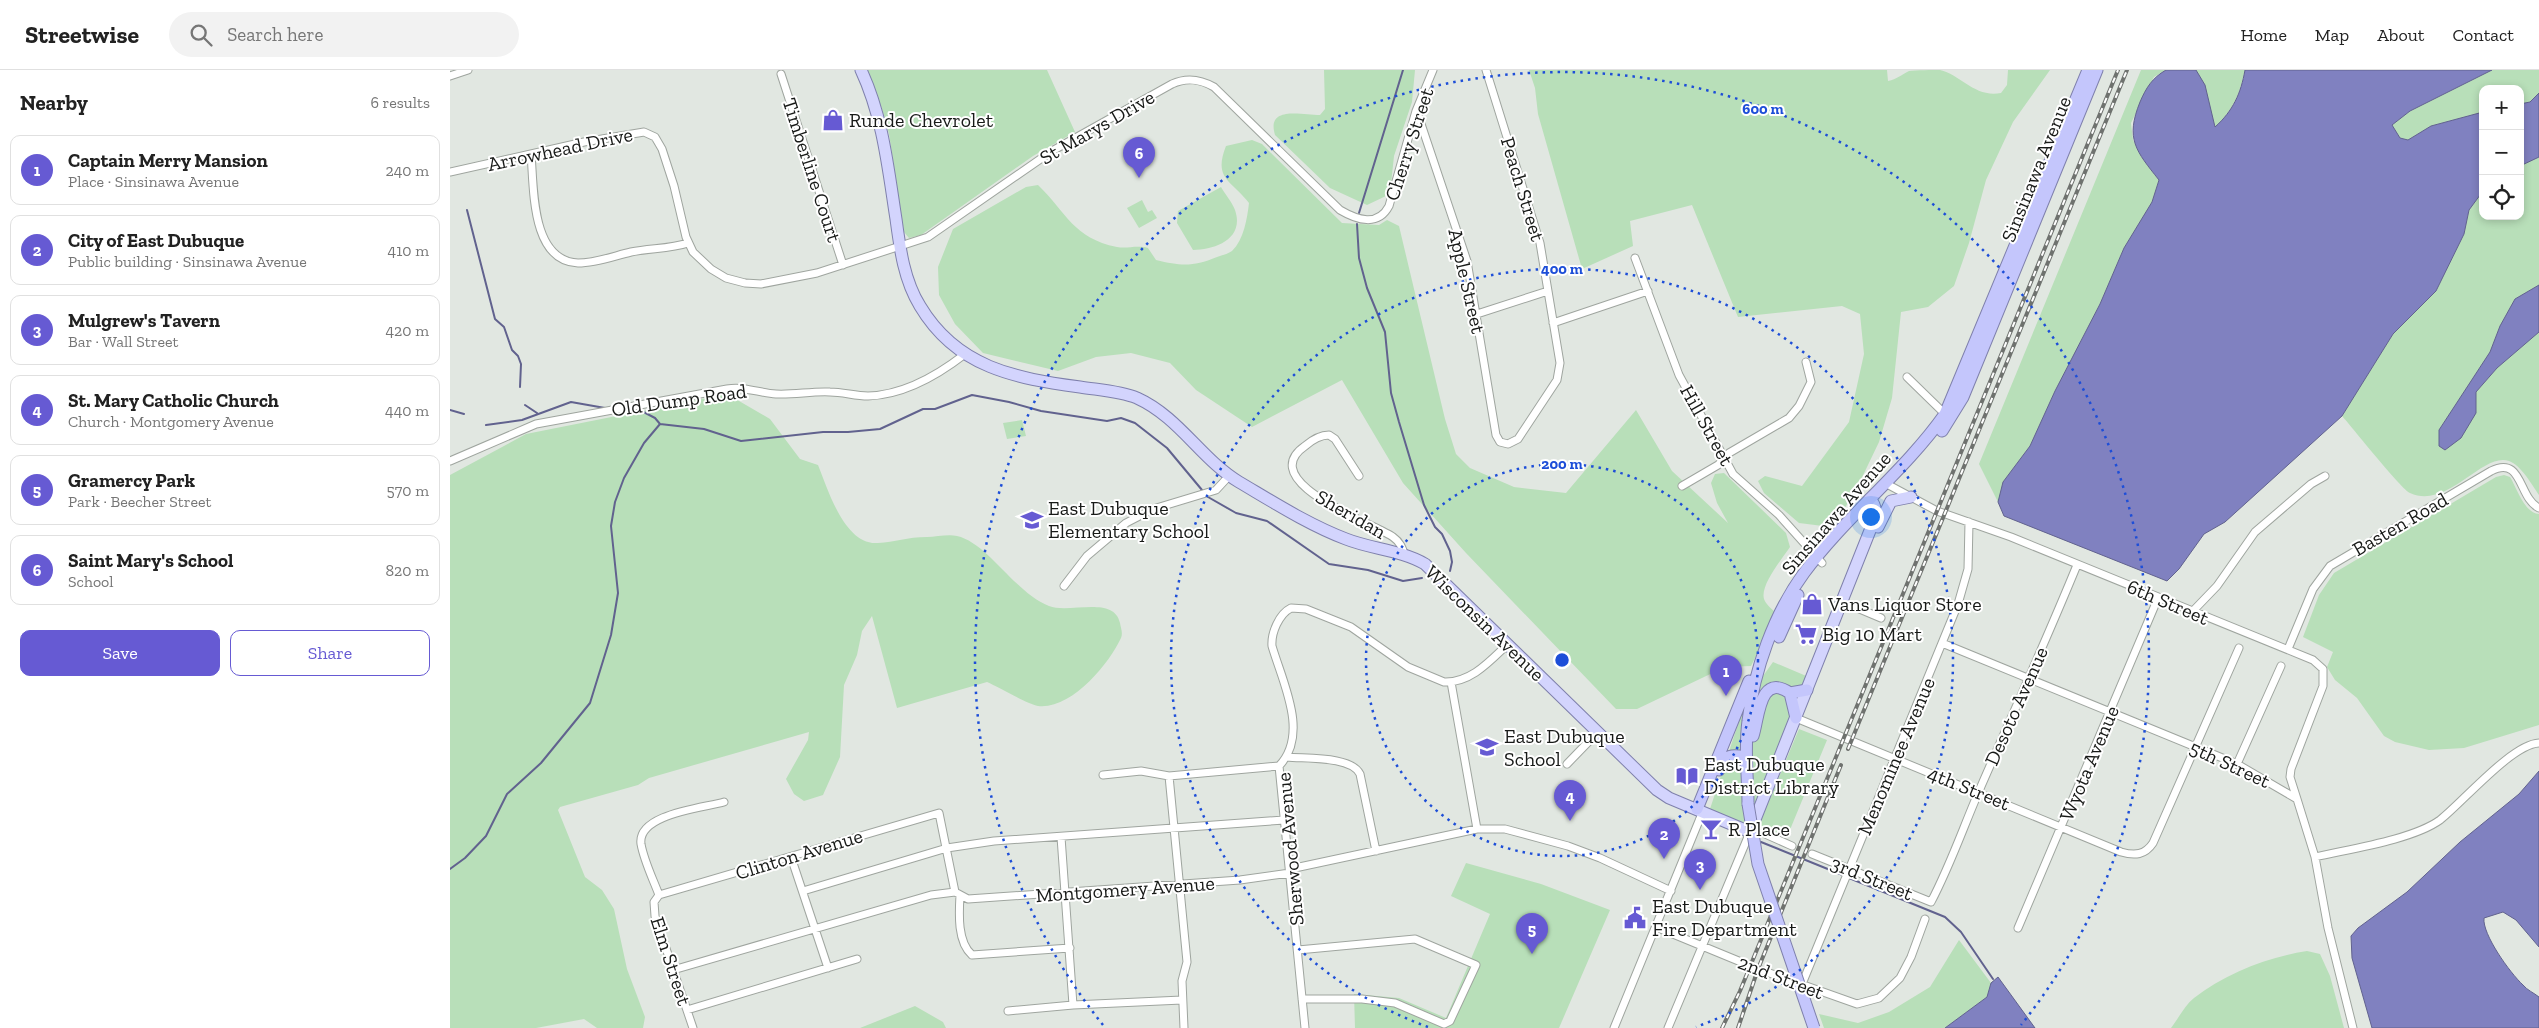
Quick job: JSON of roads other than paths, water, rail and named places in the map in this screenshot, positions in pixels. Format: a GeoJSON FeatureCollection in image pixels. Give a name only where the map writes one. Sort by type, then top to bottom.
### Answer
{"type":"FeatureCollection","features":[{"type":"Feature","properties":{"kind":"highway","name":"Sinsinawa Avenue"},"geometry":{"type":"LineString","coordinates":[[1948,416],[2088,70]]}},
{"type":"Feature","properties":{"kind":"highway","name":"Sinsinawa Avenue"},"geometry":{"type":"LineString","coordinates":[[1748,780],[1746,763],[1747,722],[1752,695],[1772,635],[1793,589],[1888,485],[1963,397],[2097,70]]}},
{"type":"Feature","properties":{"kind":"highway","name":"Sinsinawa Avenue"},"geometry":{"type":"LineString","coordinates":[[1748,780],[1759,690],[1769,660],[1796,599],[1820,560]]}},
{"type":"Feature","properties":{"kind":"highway"},"geometry":{"type":"LineString","coordinates":[[1700,810],[1752,675],[1772,635]]}},
{"type":"Feature","properties":{"kind":"highway"},"geometry":{"type":"LineString","coordinates":[[1753,736],[1761,699],[1766,692],[1780,688],[1790,693],[1807,690]]}},
{"type":"Feature","properties":{"kind":"highway"},"geometry":{"type":"LineString","coordinates":[[1790,693],[1796,718]]}},
{"type":"Feature","properties":{"kind":"highway"},"geometry":{"type":"LineString","coordinates":[[1700,810],[1724,760],[1730,756],[1739,756],[1746,763]]}},
{"type":"Feature","properties":{"kind":"highway"},"geometry":{"type":"LineString","coordinates":[[1748,780],[1748,804],[1753,846],[1760,874],[1814,1028]]}},
{"type":"Feature","properties":{"kind":"main road","name":"Wisconsin Avenue"},"geometry":{"type":"LineString","coordinates":[[861,70],[869,89],[885,146],[900,248],[906,275],[919,305],[945,338],[965,354],[992,369],[1015,376],[1109,391],[1137,398],[1169,418],[1207,457],[1230,476],[1332,533],[1359,544],[1418,560],[1435,572],[1663,794],[1700,810]]}},
{"type":"Feature","properties":{"kind":"main road"},"geometry":{"type":"LineString","coordinates":[[1864,548],[1873,541],[1888,504],[1895,499],[1911,497]]}},
{"type":"Feature","properties":{"kind":"main road"},"geometry":{"type":"LineString","coordinates":[[1700,810],[1750,832],[1864,548],[1875,518],[1872,501]]}},
{"type":"Feature","properties":{"kind":"street"},"geometry":{"type":"LineString","coordinates":[[450,76],[468,70]]}},
{"type":"Feature","properties":{"kind":"street","name":"Cherry Street"},"geometry":{"type":"LineString","coordinates":[[1354,217],[1371,220],[1384,216],[1416,112],[1433,70]]}},
{"type":"Feature","properties":{"kind":"street","name":"Peach Street"},"geometry":{"type":"LineString","coordinates":[[1486,70],[1540,243],[1560,363],[1559,375],[1518,439],[1511,444]]}},
{"type":"Feature","properties":{"kind":"street","name":"Timberline Court"},"geometry":{"type":"LineString","coordinates":[[781,74],[843,265]]}},
{"type":"Feature","properties":{"kind":"street","name":"St Marys Drive"},"geometry":{"type":"LineString","coordinates":[[900,248],[928,237],[942,229],[1052,152],[1172,84],[1191,79],[1200,80],[1214,87],[1332,204],[1354,217]]}},
{"type":"Feature","properties":{"kind":"street","name":"Apple Street"},"geometry":{"type":"LineString","coordinates":[[1416,112],[1467,261],[1496,435],[1502,444],[1511,444]]}},
{"type":"Feature","properties":{"kind":"street","name":"Arrowhead Drive"},"geometry":{"type":"LineString","coordinates":[[450,172],[638,132],[650,134],[659,143],[665,156],[688,243],[693,252],[711,269],[726,278],[745,283],[762,284],[788,280],[900,248]]}},
{"type":"Feature","properties":{"kind":"street"},"geometry":{"type":"LineString","coordinates":[[532,154],[540,226],[547,245],[557,256],[565,261],[583,263],[637,251],[688,243]]}},
{"type":"Feature","properties":{"kind":"street","name":"Hill Street"},"geometry":{"type":"LineString","coordinates":[[1635,258],[1679,375],[1736,478],[1779,515],[1820,560]]}},
{"type":"Feature","properties":{"kind":"street"},"geometry":{"type":"LineString","coordinates":[[1477,314],[1548,291]]}},
{"type":"Feature","properties":{"kind":"street"},"geometry":{"type":"LineString","coordinates":[[1553,324],[1648,291]]}},
{"type":"Feature","properties":{"kind":"street","name":"Old Dump Road"},"geometry":{"type":"LineString","coordinates":[[450,461],[536,424],[704,392],[745,388],[772,394],[832,392],[855,395],[879,395],[928,378],[965,354]]}},
{"type":"Feature","properties":{"kind":"street"},"geometry":{"type":"LineString","coordinates":[[1682,486],[1726,458],[1729,453],[1781,423],[1794,413],[1811,382],[1806,362]]}},
{"type":"Feature","properties":{"kind":"street"},"geometry":{"type":"LineString","coordinates":[[1907,377],[1948,416]]}},
{"type":"Feature","properties":{"kind":"street","name":"Sheridan"},"geometry":{"type":"LineString","coordinates":[[1359,476],[1335,439],[1329,435],[1322,436],[1298,451],[1293,457],[1295,473],[1309,490],[1336,509],[1391,536],[1401,543],[1406,556]]}},
{"type":"Feature","properties":{"kind":"street","name":"Basten Road"},"geometry":{"type":"LineString","coordinates":[[2288,649],[2313,589],[2330,566],[2491,471],[2501,467],[2511,470],[2519,478],[2529,500],[2539,508]]}},
{"type":"Feature","properties":{"kind":"street"},"geometry":{"type":"LineString","coordinates":[[1064,586],[1087,556],[1126,523],[1153,509],[1216,490],[1230,476]]}},
{"type":"Feature","properties":{"kind":"street"},"geometry":{"type":"LineString","coordinates":[[2192,612],[2217,586],[2255,532],[2304,490],[2325,476]]}},
{"type":"Feature","properties":{"kind":"street","name":"6th Street"},"geometry":{"type":"LineString","coordinates":[[1888,485],[1937,511],[2288,649],[2318,663],[2325,676],[2321,692],[2290,769],[2290,778],[2297,799]]}},
{"type":"Feature","properties":{"kind":"street","name":"Menominee Avenue"},"geometry":{"type":"LineString","coordinates":[[1802,984],[1942,643],[1967,575],[1969,522]]}},
{"type":"Feature","properties":{"kind":"street","name":"Desoto Avenue"},"geometry":{"type":"LineString","coordinates":[[1931,902],[1945,877],[1978,792],[2030,678],[2077,565]]}},
{"type":"Feature","properties":{"kind":"street","name":"Wyota Avenue"},"geometry":{"type":"LineString","coordinates":[[2018,928],[2158,598]]}},
{"type":"Feature","properties":{"kind":"street"},"geometry":{"type":"LineString","coordinates":[[1843,602],[1880,618]]}},
{"type":"Feature","properties":{"kind":"street","name":"Sherwood Avenue"},"geometry":{"type":"LineString","coordinates":[[1304,1028],[1280,766],[1287,757],[1294,720],[1272,646],[1272,637],[1280,618],[1291,608],[1306,609],[1360,632],[1416,671],[1441,681],[1451,682]]}},
{"type":"Feature","properties":{"kind":"street","name":"5th Street"},"geometry":{"type":"LineString","coordinates":[[1942,643],[2237,764],[2297,799]]}},
{"type":"Feature","properties":{"kind":"street"},"geometry":{"type":"LineString","coordinates":[[1477,829],[1451,682],[1477,673],[1508,644]]}},
{"type":"Feature","properties":{"kind":"street"},"geometry":{"type":"LineString","coordinates":[[2196,747],[2239,648]]}},
{"type":"Feature","properties":{"kind":"street"},"geometry":{"type":"LineString","coordinates":[[2237,764],[2281,666]]}},
{"type":"Feature","properties":{"kind":"street","name":"4th Street"},"geometry":{"type":"LineString","coordinates":[[1796,718],[2062,826],[2121,852],[2142,853],[2154,843],[2196,747]]}},
{"type":"Feature","properties":{"kind":"street"},"geometry":{"type":"LineString","coordinates":[[1567,764],[1598,732]]}},
{"type":"Feature","properties":{"kind":"street"},"geometry":{"type":"LineString","coordinates":[[2315,857],[2422,830],[2439,820],[2518,750],[2539,743]]}},
{"type":"Feature","properties":{"kind":"street"},"geometry":{"type":"LineString","coordinates":[[1287,757],[1344,762],[1354,766],[1360,774],[1376,851]]}},
{"type":"Feature","properties":{"kind":"street"},"geometry":{"type":"LineString","coordinates":[[1103,775],[1141,771],[1170,776],[1280,766]]}},
{"type":"Feature","properties":{"kind":"street"},"geometry":{"type":"LineString","coordinates":[[1170,776],[1178,884],[1187,962],[1183,971],[1182,1000],[1184,1028]]}},
{"type":"Feature","properties":{"kind":"street"},"geometry":{"type":"LineString","coordinates":[[2297,799],[2315,857],[2328,928],[2353,1028]]}},
{"type":"Feature","properties":{"kind":"street"},"geometry":{"type":"LineString","coordinates":[[659,895],[641,843],[644,831],[664,817],[724,802]]}},
{"type":"Feature","properties":{"kind":"street"},"geometry":{"type":"LineString","coordinates":[[1614,1028],[1671,891],[1700,810]]}},
{"type":"Feature","properties":{"kind":"street","name":"Clinton Avenue"},"geometry":{"type":"LineString","coordinates":[[659,895],[939,813],[947,848]]}},
{"type":"Feature","properties":{"kind":"street"},"geometry":{"type":"LineString","coordinates":[[803,891],[947,848],[994,841],[1284,820]]}},
{"type":"Feature","properties":{"kind":"street","name":"Montgomery Avenue"},"geometry":{"type":"LineString","coordinates":[[673,970],[931,894],[957,894],[975,900],[1240,880],[1290,871],[1477,829],[1505,829],[1568,846],[1600,858],[1671,891]]}},
{"type":"Feature","properties":{"kind":"street"},"geometry":{"type":"LineString","coordinates":[[1668,1028],[1750,832],[1756,830],[1792,846]]}},
{"type":"Feature","properties":{"kind":"street"},"geometry":{"type":"LineString","coordinates":[[1061,837],[1073,1005]]}},
{"type":"Feature","properties":{"kind":"street"},"geometry":{"type":"LineString","coordinates":[[947,848],[957,894],[959,920],[967,949],[972,955],[1070,948]]}},
{"type":"Feature","properties":{"kind":"street","name":"3rd Street"},"geometry":{"type":"LineString","coordinates":[[1812,854],[1848,871],[1931,902]]}},
{"type":"Feature","properties":{"kind":"street"},"geometry":{"type":"LineString","coordinates":[[790,857],[817,929],[828,968]]}},
{"type":"Feature","properties":{"kind":"street","name":"Elm Street"},"geometry":{"type":"LineString","coordinates":[[659,895],[654,902],[655,916],[693,1028]]}},
{"type":"Feature","properties":{"kind":"street","name":"2nd Street"},"geometry":{"type":"LineString","coordinates":[[1656,927],[1758,969],[1857,1004],[1879,998],[1900,978],[1911,957],[1925,919]]}},
{"type":"Feature","properties":{"kind":"street"},"geometry":{"type":"LineString","coordinates":[[1298,950],[1415,940],[1476,965],[1450,1021],[1444,1024],[1395,1003],[1362,999],[1302,999]]}},
{"type":"Feature","properties":{"kind":"street"},"geometry":{"type":"LineString","coordinates":[[687,1010],[857,959]]}},
{"type":"Feature","properties":{"kind":"street"},"geometry":{"type":"LineString","coordinates":[[1008,1011],[1073,1005],[1182,1000]]}},
{"type":"Feature","properties":{"kind":"water"},"geometry":{"type":"Polygon","coordinates":[[[2166,70],[2196,70],[2205,85],[2215,127],[2227,115],[2235,101],[2245,70],[2492,70],[2410,111],[2392,125],[2400,138],[2408,140],[2431,126],[2479,113],[2479,196],[2469,210],[2464,234],[2436,291],[2393,334],[2342,416],[2225,522],[2204,534],[2179,569],[2167,581],[2004,516],[1998,502],[2003,482],[2030,446],[2055,391],[2100,304],[2124,248],[2152,202],[2159,180],[2144,161],[2135,144],[2133,126],[2140,102],[2147,88],[2157,76],[2166,70]]]}},
{"type":"Feature","properties":{"kind":"water"},"geometry":{"type":"Polygon","coordinates":[[[2539,93],[2539,157],[2524,164],[2524,103],[2530,102],[2539,93]]]}},
{"type":"Feature","properties":{"kind":"water"},"geometry":{"type":"Polygon","coordinates":[[[2539,285],[2539,332],[2497,368],[2476,392],[2476,413],[2461,438],[2445,450],[2439,446],[2439,430],[2490,352],[2500,326],[2515,299],[2539,285]]]}},
{"type":"Feature","properties":{"kind":"water"},"geometry":{"type":"Polygon","coordinates":[[[2539,771],[2539,947],[2516,920],[2503,912],[2484,918],[2487,934],[2504,963],[2525,987],[2539,997],[2539,1028],[2372,1028],[2352,958],[2351,936],[2358,928],[2407,892],[2460,842],[2519,794],[2539,771]]]}},
{"type":"Feature","properties":{"kind":"water"},"geometry":{"type":"Polygon","coordinates":[[[1998,977],[2035,1028],[1945,1028],[1987,997],[1991,983],[1998,977]]]}},
{"type":"Feature","properties":{"kind":"waterway"},"geometry":{"type":"LineString","coordinates":[[1359,213],[1403,70]]}},
{"type":"Feature","properties":{"kind":"waterway"},"geometry":{"type":"LineString","coordinates":[[467,210],[495,319],[504,327],[512,350],[518,356],[521,364],[520,387]]}},
{"type":"Feature","properties":{"kind":"waterway"},"geometry":{"type":"LineString","coordinates":[[1357,224],[1359,258],[1367,288],[1385,332],[1391,393],[1424,505],[1450,551],[1452,562],[1450,571]]}},
{"type":"Feature","properties":{"kind":"waterway"},"geometry":{"type":"LineString","coordinates":[[636,408],[655,418],[660,424],[704,429],[741,441],[823,432],[880,429],[923,409],[935,409],[972,395],[1009,402],[1041,411],[1107,421],[1121,418],[1135,423],[1167,448],[1202,490]]}},
{"type":"Feature","properties":{"kind":"waterway"},"geometry":{"type":"LineString","coordinates":[[486,425],[522,420],[571,402],[605,408]]}},
{"type":"Feature","properties":{"kind":"waterway"},"geometry":{"type":"LineString","coordinates":[[525,405],[537,413]]}},
{"type":"Feature","properties":{"kind":"waterway"},"geometry":{"type":"LineString","coordinates":[[450,410],[464,414]]}},
{"type":"Feature","properties":{"kind":"waterway"},"geometry":{"type":"LineString","coordinates":[[450,869],[465,858],[486,836],[507,794],[541,763],[590,703],[611,635],[618,593],[611,526],[615,502],[624,478],[644,443],[660,424]]}},
{"type":"Feature","properties":{"kind":"waterway"},"geometry":{"type":"LineString","coordinates":[[1208,497],[1236,513],[1267,521],[1329,564],[1368,570],[1403,581],[1422,578]]}},
{"type":"Feature","properties":{"kind":"waterway"},"geometry":{"type":"LineString","coordinates":[[1761,842],[1845,876]]}},
{"type":"Feature","properties":{"kind":"waterway"},"geometry":{"type":"LineString","coordinates":[[1849,878],[1945,917],[1961,932],[1993,979]]}},
{"type":"Feature","properties":{"kind":"railway"},"geometry":{"type":"LineString","coordinates":[[1722,1028],[1740,991],[2118,70]]}},
{"type":"Feature","properties":{"kind":"railway"},"geometry":{"type":"LineString","coordinates":[[1848,749],[2127,70]]}},
{"type":"Feature","properties":{"kind":"railway"},"geometry":{"type":"LineString","coordinates":[[1738,1028],[1758,969],[1841,765]]}},
{"type":"Feature","properties":{"kind":"place","name":"Runde Chevrolet"},"geometry":{"type":"Point","coordinates":[833,120]}},
{"type":"Feature","properties":{"kind":"place","name":"Saint Mary's School"},"geometry":{"type":"Point","coordinates":[1139,178]}},
{"type":"Feature","properties":{"kind":"place","name":"East Dubuque Elementary School"},"geometry":{"type":"Point","coordinates":[1032,520]}},
{"type":"Feature","properties":{"kind":"place","name":"Vans Liquor Store"},"geometry":{"type":"Point","coordinates":[1812,604]}},
{"type":"Feature","properties":{"kind":"place","name":"Big 10 Mart"},"geometry":{"type":"Point","coordinates":[1806,634]}},
{"type":"Feature","properties":{"kind":"place","name":"Captain Merry Mansion"},"geometry":{"type":"Point","coordinates":[1726,696]}},
{"type":"Feature","properties":{"kind":"place","name":"East Dubuque School"},"geometry":{"type":"Point","coordinates":[1487,747]}},
{"type":"Feature","properties":{"kind":"place","name":"East Dubuque District Library"},"geometry":{"type":"Point","coordinates":[1687,776]}},
{"type":"Feature","properties":{"kind":"place","name":"St. Mary Catholic Church"},"geometry":{"type":"Point","coordinates":[1570,821]}},
{"type":"Feature","properties":{"kind":"place","name":"R Place"},"geometry":{"type":"Point","coordinates":[1711,829]}},
{"type":"Feature","properties":{"kind":"place","name":"City of East Dubuque"},"geometry":{"type":"Point","coordinates":[1664,859]}},
{"type":"Feature","properties":{"kind":"place","name":"Mulgrew's Tavern"},"geometry":{"type":"Point","coordinates":[1700,890]}},
{"type":"Feature","properties":{"kind":"place","name":"East Dubuque Fire Department"},"geometry":{"type":"Point","coordinates":[1635,918]}},
{"type":"Feature","properties":{"kind":"place","name":"Gramercy Park"},"geometry":{"type":"Point","coordinates":[1532,954]}}]}
